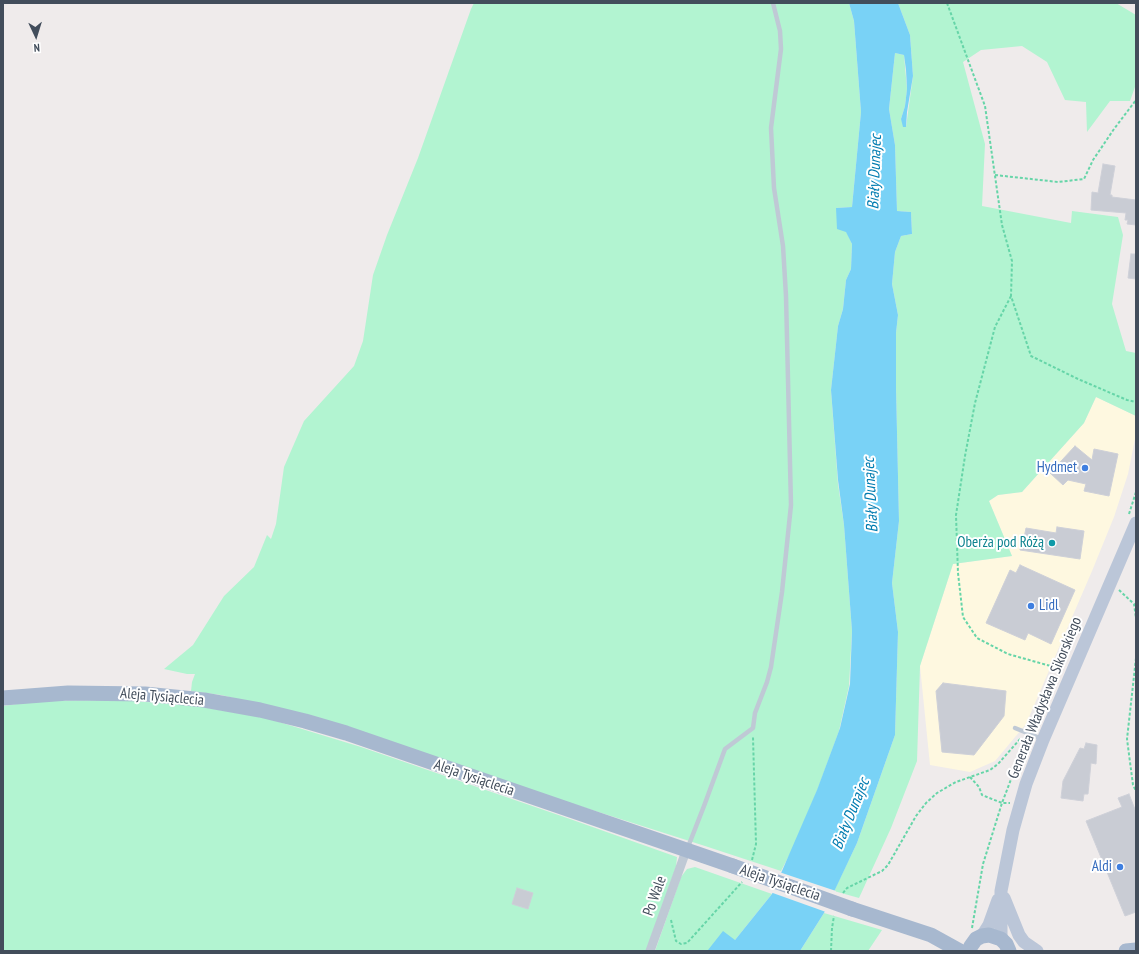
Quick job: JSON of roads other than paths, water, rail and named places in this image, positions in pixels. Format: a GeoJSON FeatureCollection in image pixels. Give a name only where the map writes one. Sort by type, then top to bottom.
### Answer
{"type":"FeatureCollection","features":[{"type":"Feature","properties":{"kind":"main road","name":"Aleja Tysiąclecia"},"geometry":{"type":"LineString","coordinates":[[3,698],[68,693],[145,694],[204,700],[260,710],[305,721],[346,733],[686,851],[847,904],[930,935],[960,951]]}},
{"type":"Feature","properties":{"kind":"main road","name":"Aleja Tysiąclecia"},"geometry":{"type":"LineString","coordinates":[[930,935],[974,940],[994,935],[1007,946]]}},
{"type":"Feature","properties":{"kind":"main road"},"geometry":{"type":"LineString","coordinates":[[1126,951],[1136,950]]}},
{"type":"Feature","properties":{"kind":"street","name":"Generała Władysława Sikorskiego"},"geometry":{"type":"LineString","coordinates":[[974,940],[988,925],[1001,891],[1013,830],[1028,778],[1072,674],[1132,520]]}},
{"type":"Feature","properties":{"kind":"street","name":"Po Wale"},"geometry":{"type":"LineString","coordinates":[[650,951],[686,851]]}},
{"type":"Feature","properties":{"kind":"street","name":"Generała Władysława Sikorskiego"},"geometry":{"type":"LineString","coordinates":[[1001,891],[1007,946]]}},
{"type":"Feature","properties":{"kind":"street"},"geometry":{"type":"LineString","coordinates":[[1001,891],[1019,935],[1024,942],[1037,951]]}},
{"type":"Feature","properties":{"kind":"lane"},"geometry":{"type":"LineString","coordinates":[[686,851],[725,749],[753,728],[755,713],[767,682],[771,667],[782,592],[791,505],[786,296],[783,246],[774,188],[771,128],[781,49],[780,31],[773,3]]}},
{"type":"Feature","properties":{"kind":"lane"},"geometry":{"type":"LineString","coordinates":[[1015,728],[1043,740]]}},
{"type":"Feature","properties":{"kind":"water","name":"Biały Dunajec"},"geometry":{"type":"Polygon","coordinates":[[[849,3],[898,3],[910,35],[913,76],[906,127],[903,127],[901,119],[905,106],[907,89],[906,70],[904,55],[895,53],[889,109],[895,145],[897,211],[911,212],[912,234],[901,236],[895,252],[892,284],[898,315],[896,333],[896,387],[899,521],[892,583],[898,632],[895,735],[857,843],[824,913],[800,951],[709,951],[708,950],[723,931],[735,940],[772,894],[817,790],[840,728],[850,684],[852,631],[844,525],[838,480],[831,390],[838,326],[843,309],[846,280],[851,269],[852,244],[846,232],[837,229],[836,208],[852,207],[861,112],[854,21],[849,3]]]}},
{"type":"Feature","properties":{"kind":"place","name":"Hydmet"},"geometry":{"type":"Point","coordinates":[1085,468]}},
{"type":"Feature","properties":{"kind":"place","name":"Oberża pod Różą"},"geometry":{"type":"Point","coordinates":[1052,543]}},
{"type":"Feature","properties":{"kind":"place","name":"Lidl"},"geometry":{"type":"Point","coordinates":[1031,606]}},
{"type":"Feature","properties":{"kind":"place","name":"Aldi"},"geometry":{"type":"Point","coordinates":[1120,867]}}]}
